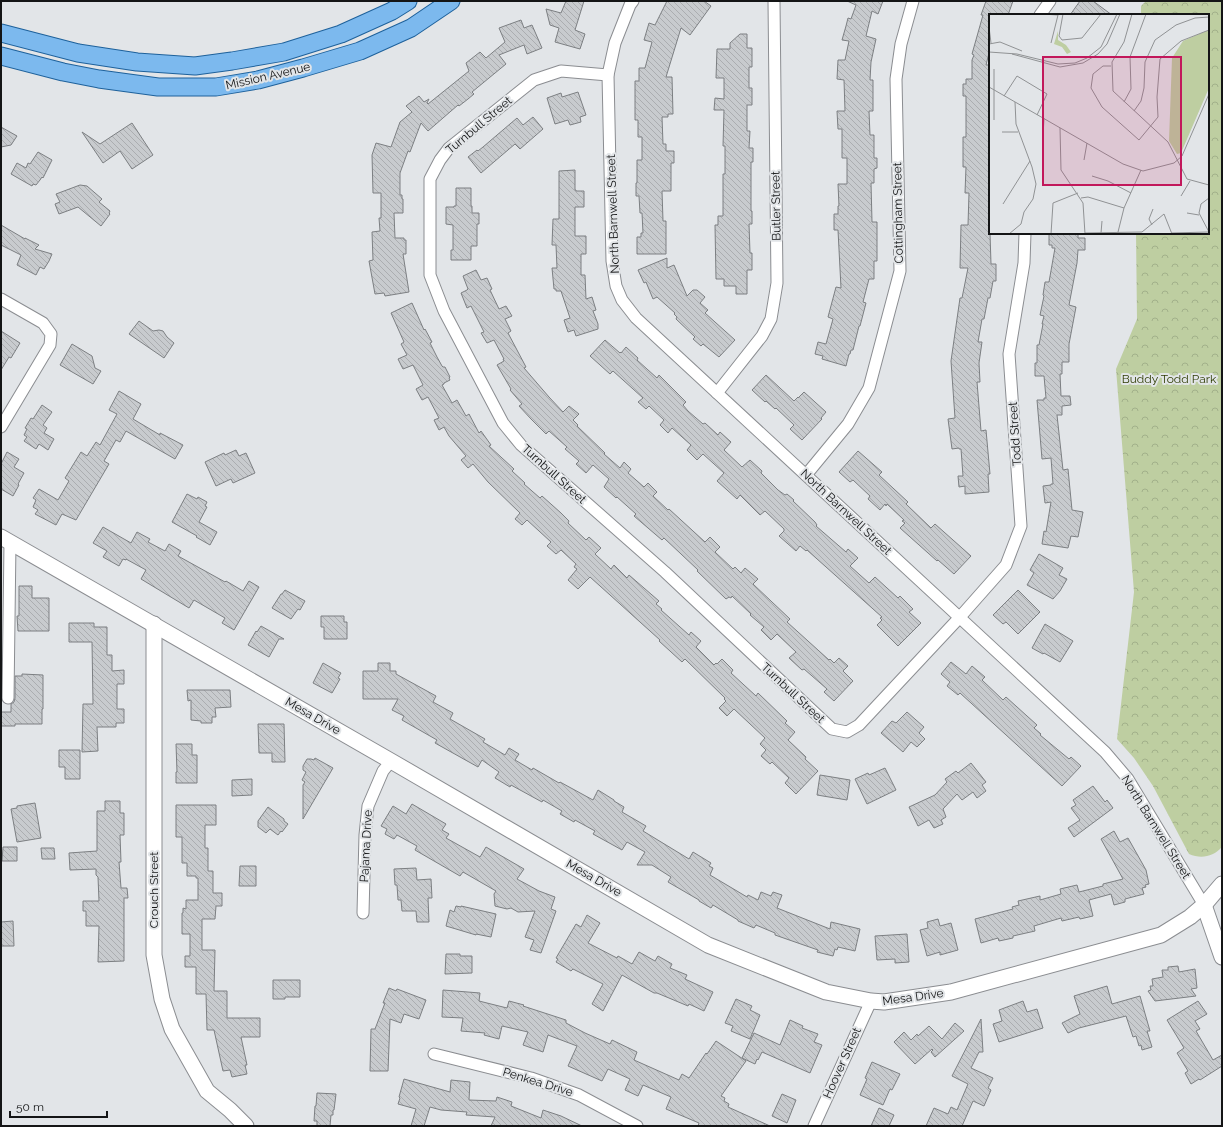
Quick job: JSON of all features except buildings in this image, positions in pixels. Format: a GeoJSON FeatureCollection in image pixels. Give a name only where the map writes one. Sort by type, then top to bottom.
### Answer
{"type":"FeatureCollection","features":[{"type":"Feature","properties":{"kind":"main road","name":"Mission Avenue"},"geometry":{"type":"LineString","coordinates":[[1,33],[78,53],[137,62],[195,66],[284,52],[341,34],[392,11],[408,1]]}},
{"type":"Feature","properties":{"kind":"main road","name":"Mission Avenue"},"geometry":{"type":"LineString","coordinates":[[1,56],[100,80],[158,87],[216,87],[258,80],[360,51],[411,28],[450,1]]}},
{"type":"Feature","properties":{"kind":"main road","name":"Mesa Drive"},"geometry":{"type":"LineString","coordinates":[[5,539],[708,945],[826,992],[870,1001],[884,1002],[951,992],[1161,935],[1190,917],[1204,905],[1222,884]]}},
{"type":"Feature","properties":{"kind":"main road","name":"Crouch Street"},"geometry":{"type":"LineString","coordinates":[[154,624],[154,955],[162,999],[172,1029],[207,1091],[230,1110],[246,1126]]}},
{"type":"Feature","properties":{"kind":"main road"},"geometry":{"type":"LineString","coordinates":[[1204,905],[1222,957]]}},
{"type":"Feature","properties":{"kind":"street","name":"North Barnwell Street"},"geometry":{"type":"LineString","coordinates":[[633,1],[615,43],[608,74],[612,261],[616,286],[622,300],[636,318],[1105,752],[1128,779],[1204,905]]}},
{"type":"Feature","properties":{"kind":"street","name":"Butler Street"},"geometry":{"type":"LineString","coordinates":[[717,393],[762,336],[771,319],[777,283],[774,1]]}},
{"type":"Feature","properties":{"kind":"street","name":"Cottingham Street"},"geometry":{"type":"LineString","coordinates":[[806,474],[848,424],[869,388],[900,271],[896,79],[901,44],[913,1]]}},
{"type":"Feature","properties":{"kind":"street"},"geometry":{"type":"LineString","coordinates":[[1041,14],[1050,1]]}},
{"type":"Feature","properties":{"kind":"street","name":"Turnbull Street"},"geometry":{"type":"LineString","coordinates":[[608,74],[561,71],[534,80],[449,148],[440,160],[430,179],[430,275],[444,311],[503,423],[521,445],[665,572],[832,729],[847,732],[860,725],[960,617]]}},
{"type":"Feature","properties":{"kind":"street","name":"Todd Street"},"geometry":{"type":"LineString","coordinates":[[960,617],[1006,565],[1021,526],[1009,354],[1024,263],[1025,234]]}},
{"type":"Feature","properties":{"kind":"street"},"geometry":{"type":"LineString","coordinates":[[1,299],[43,323],[51,334],[50,345],[1,426]]}},
{"type":"Feature","properties":{"kind":"street"},"geometry":{"type":"LineString","coordinates":[[5,539],[8,698]]}},
{"type":"Feature","properties":{"kind":"street","name":"Pajama Drive"},"geometry":{"type":"LineString","coordinates":[[363,913],[365,835],[368,806],[383,770],[391,761]]}},
{"type":"Feature","properties":{"kind":"street","name":"Hoover Street"},"geometry":{"type":"LineString","coordinates":[[814,1126],[870,1001]]}},
{"type":"Feature","properties":{"kind":"street","name":"Penkea Drive"},"geometry":{"type":"LineString","coordinates":[[434,1054],[531,1078],[579,1095],[637,1126]]}},
{"type":"Feature","properties":{"kind":"green space","name":"Buddy Todd Park"},"geometry":{"type":"Polygon","coordinates":[[[1146,1],[1222,1],[1222,847],[1211,855],[1202,857],[1189,854],[1153,786],[1134,758],[1117,739],[1134,592],[1116,369],[1137,319],[1136,234],[1209,234],[1209,14],[1141,14],[1141,6],[1146,1]]]}}]}
